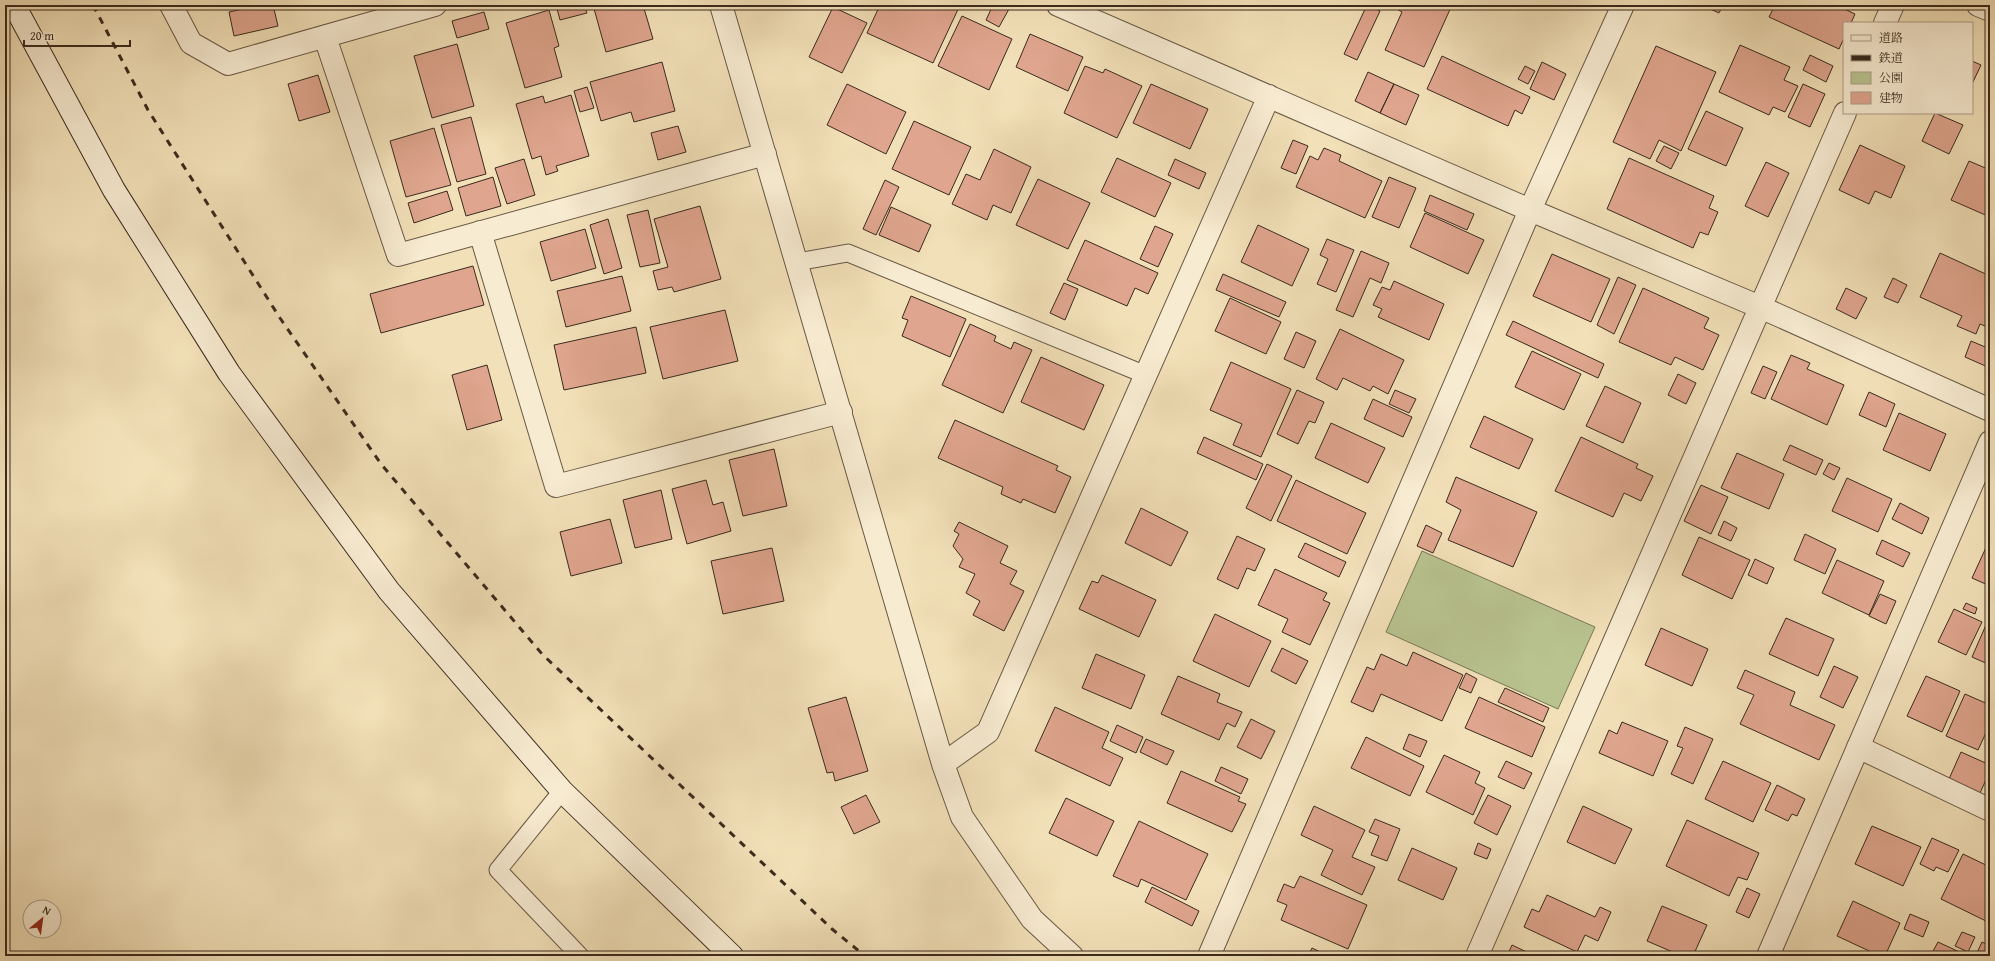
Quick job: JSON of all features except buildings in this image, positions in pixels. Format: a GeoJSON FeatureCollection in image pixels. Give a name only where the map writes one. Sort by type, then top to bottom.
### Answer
{"type":"FeatureCollection","features":[{"type":"Feature","properties":{"kind":"street"},"geometry":{"type":"LineString","coordinates":[[14,5],[114,190],[229,373],[389,591],[562,791],[732,956]]}},
{"type":"Feature","properties":{"kind":"street"},"geometry":{"type":"LineString","coordinates":[[171,5],[191,43],[228,64],[435,5]]}},
{"type":"Feature","properties":{"kind":"street"},"geometry":{"type":"LineString","coordinates":[[721,5],[943,764],[962,817],[1032,919],[1072,956]]}},
{"type":"Feature","properties":{"kind":"street"},"geometry":{"type":"LineString","coordinates":[[1058,5],[1530,210],[1760,306],[1990,410]]}},
{"type":"Feature","properties":{"kind":"street"},"geometry":{"type":"LineString","coordinates":[[1209,956],[1530,210],[1623,5]]}},
{"type":"Feature","properties":{"kind":"street"},"geometry":{"type":"LineString","coordinates":[[1885,22],[1893,5]]}},
{"type":"Feature","properties":{"kind":"street"},"geometry":{"type":"LineString","coordinates":[[1978,5],[1990,10]]}},
{"type":"Feature","properties":{"kind":"street"},"geometry":{"type":"LineString","coordinates":[[325,37],[398,255],[765,154]]}},
{"type":"Feature","properties":{"kind":"street"},"geometry":{"type":"LineString","coordinates":[[943,764],[988,732],[1269,96]]}},
{"type":"Feature","properties":{"kind":"street"},"geometry":{"type":"LineString","coordinates":[[1477,956],[1845,114]]}},
{"type":"Feature","properties":{"kind":"street"},"geometry":{"type":"LineString","coordinates":[[480,232],[556,486],[841,412]]}},
{"type":"Feature","properties":{"kind":"street"},"geometry":{"type":"LineString","coordinates":[[1768,956],[1990,442]]}},
{"type":"Feature","properties":{"kind":"street"},"geometry":{"type":"LineString","coordinates":[[1858,746],[1990,810]]}},
{"type":"Feature","properties":{"kind":"lane"},"geometry":{"type":"LineString","coordinates":[[797,262],[848,253],[1146,375]]}},
{"type":"Feature","properties":{"kind":"lane"},"geometry":{"type":"LineString","coordinates":[[562,791],[498,870],[580,956]]}},
{"type":"Feature","properties":{"kind":"green space"},"geometry":{"type":"Polygon","coordinates":[[[1422,551],[1595,627],[1558,709],[1386,632],[1422,551]]]}},
{"type":"Feature","properties":{"kind":"railway"},"geometry":{"type":"LineString","coordinates":[[93,5],[148,110],[280,318],[381,464],[542,654],[832,929],[865,956]]}}]}
